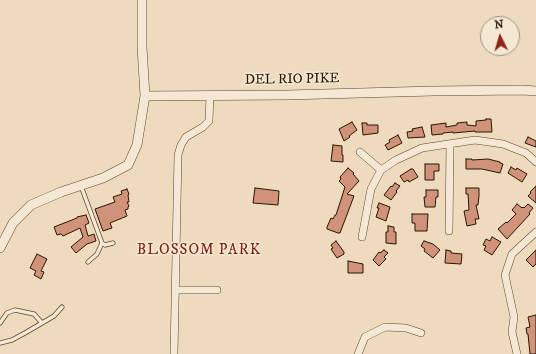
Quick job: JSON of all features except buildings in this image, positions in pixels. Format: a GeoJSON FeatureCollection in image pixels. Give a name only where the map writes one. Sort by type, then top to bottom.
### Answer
{"type":"FeatureCollection","features":[{"type":"Feature","properties":{"kind":"street"},"geometry":{"type":"LineString","coordinates":[[0,248],[13,223],[31,205],[61,192],[103,178],[128,165],[137,145],[145,96],[142,48],[142,0]]}},
{"type":"Feature","properties":{"kind":"street","name":"DEL RIO PIKE"},"geometry":{"type":"LineString","coordinates":[[145,96],[433,91],[536,91]]}},
{"type":"Feature","properties":{"kind":"street"},"geometry":{"type":"LineString","coordinates":[[174,354],[178,155],[181,145],[186,137],[203,127],[209,121],[210,95]]}},
{"type":"Feature","properties":{"kind":"street"},"geometry":{"type":"LineString","coordinates":[[362,236],[371,188],[381,170],[396,160],[422,148],[475,140],[503,144],[526,153],[536,162]]}},
{"type":"Feature","properties":{"kind":"street"},"geometry":{"type":"LineString","coordinates":[[449,231],[450,144]]}},
{"type":"Feature","properties":{"kind":"street"},"geometry":{"type":"LineString","coordinates":[[360,152],[381,170]]}},
{"type":"Feature","properties":{"kind":"street"},"geometry":{"type":"LineString","coordinates":[[517,354],[512,332],[514,317],[505,275],[512,254],[536,232]]}},
{"type":"Feature","properties":{"kind":"street"},"geometry":{"type":"LineString","coordinates":[[175,290],[216,290]]}},
{"type":"Feature","properties":{"kind":"street"},"geometry":{"type":"LineString","coordinates":[[358,354],[365,337],[385,327],[406,328],[421,333]]}},
{"type":"Feature","properties":{"kind":"lane"},"geometry":{"type":"LineString","coordinates":[[80,185],[102,244],[97,254],[88,262]]}},
{"type":"Feature","properties":{"kind":"lane"},"geometry":{"type":"LineString","coordinates":[[102,244],[113,243]]}},
{"type":"Feature","properties":{"kind":"lane"},"geometry":{"type":"LineString","coordinates":[[0,343],[16,338],[42,323],[54,316],[62,307]]}},
{"type":"Feature","properties":{"kind":"lane"},"geometry":{"type":"LineString","coordinates":[[0,323],[7,313],[15,310],[34,314],[42,323]]}},
{"type":"Feature","properties":{"kind":"district","name":"BLOSSOM PARK"},"geometry":{"type":"Point","coordinates":[199,251]}}]}
